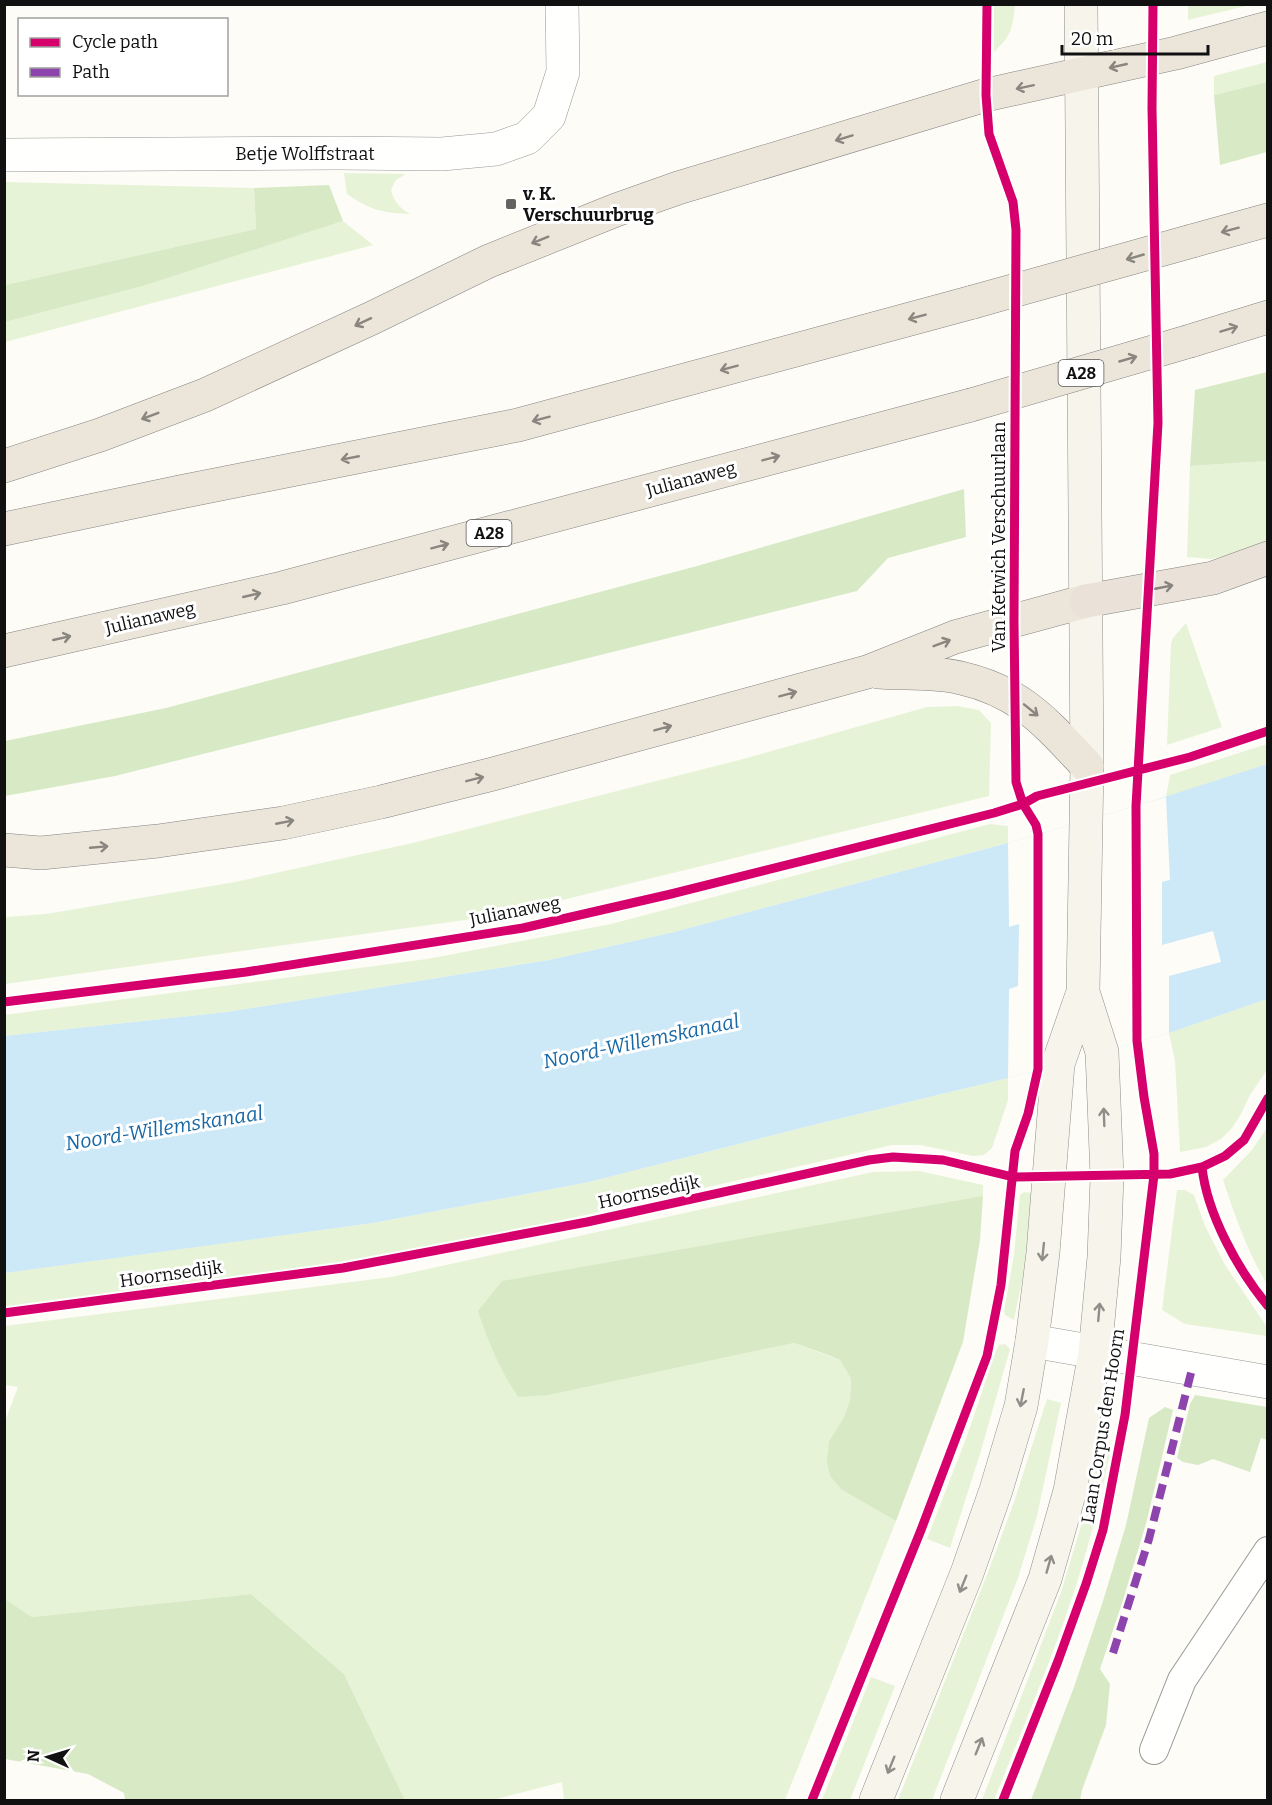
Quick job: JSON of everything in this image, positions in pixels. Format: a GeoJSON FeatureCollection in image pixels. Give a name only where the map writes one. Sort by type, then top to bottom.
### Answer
{"type":"FeatureCollection","features":[{"type":"Feature","properties":{"kind":"highway"},"geometry":{"type":"LineString","coordinates":[[4,466],[100,435],[205,395],[489,261],[616,210],[711,178],[986,95],[1186,50],[1268,28]]}},
{"type":"Feature","properties":{"kind":"highway"},"geometry":{"type":"LineString","coordinates":[[4,529],[191,489],[518,425],[1268,220]]}},
{"type":"Feature","properties":{"kind":"highway","name":"Julianaweg"},"geometry":{"type":"LineString","coordinates":[[4,651],[282,588],[971,405],[1268,317]]}},
{"type":"Feature","properties":{"kind":"highway"},"geometry":{"type":"LineString","coordinates":[[4,850],[41,853],[158,841],[304,818],[381,802],[489,776],[867,672],[955,637],[1086,601],[1213,578],[1268,558]]}},
{"type":"Feature","properties":{"kind":"highway"},"geometry":{"type":"LineString","coordinates":[[867,672],[959,677],[1001,691],[1016,699],[1044,721],[1087,766]]}},
{"type":"Feature","properties":{"kind":"main road"},"geometry":{"type":"LineString","coordinates":[[876,1800],[967,1574],[1021,1406],[1043,1253],[1058,1064],[1083,992],[1087,766],[1081,4]]}},
{"type":"Feature","properties":{"kind":"main road","name":"Laan Corpus den Hoorn"},"geometry":{"type":"LineString","coordinates":[[957,1800],[1045,1579],[1070,1491],[1095,1353],[1104,1257],[1107,1177],[1102,1052],[1083,992]]}},
{"type":"Feature","properties":{"kind":"street","name":"Betje Wolffstraat"},"geometry":{"type":"LineString","coordinates":[[4,155],[442,154],[496,149],[527,138],[549,116],[563,72],[562,4]]}},
{"type":"Feature","properties":{"kind":"street","name":"Laan Corpus den Hoorn"},"geometry":{"type":"LineString","coordinates":[[1032,1341],[1268,1382]]}},
{"type":"Feature","properties":{"kind":"lane"},"geometry":{"type":"LineString","coordinates":[[1154,1750],[1182,1680],[1268,1551]]}},
{"type":"Feature","properties":{"kind":"green space"},"geometry":{"type":"Polygon","coordinates":[[[1188,4],[1250,5],[1188,20],[1188,4]]]}},
{"type":"Feature","properties":{"kind":"green space"},"geometry":{"type":"Polygon","coordinates":[[[994,5],[1015,5],[1010,31],[994,52],[994,5]]]}},
{"type":"Feature","properties":{"kind":"green space"},"geometry":{"type":"Polygon","coordinates":[[[1267,62],[1267,82],[1214,95],[1214,76],[1267,62]]]}},
{"type":"Feature","properties":{"kind":"green space"},"geometry":{"type":"Polygon","coordinates":[[[1267,82],[1267,152],[1220,165],[1214,95],[1267,82]]]}},
{"type":"Feature","properties":{"kind":"green space"},"geometry":{"type":"Polygon","coordinates":[[[344,173],[406,174],[396,180],[391,190],[398,204],[410,214],[377,210],[355,199],[347,194],[344,173]]]}},
{"type":"Feature","properties":{"kind":"green space"},"geometry":{"type":"Polygon","coordinates":[[[5,182],[254,188],[256,229],[5,285],[5,182]]]}},
{"type":"Feature","properties":{"kind":"green space"},"geometry":{"type":"Polygon","coordinates":[[[329,185],[343,221],[143,286],[5,322],[5,285],[256,229],[254,188],[329,185]]]}},
{"type":"Feature","properties":{"kind":"green space"},"geometry":{"type":"Polygon","coordinates":[[[343,221],[373,245],[5,342],[5,322],[143,286],[343,221]]]}},
{"type":"Feature","properties":{"kind":"green space"},"geometry":{"type":"Polygon","coordinates":[[[1267,372],[1267,461],[1190,466],[1195,390],[1267,372]]]}},
{"type":"Feature","properties":{"kind":"green space"},"geometry":{"type":"Polygon","coordinates":[[[1267,461],[1267,544],[1237,554],[1211,559],[1187,557],[1190,466],[1267,461]]]}},
{"type":"Feature","properties":{"kind":"green space"},"geometry":{"type":"Polygon","coordinates":[[[964,489],[966,537],[888,558],[857,591],[115,776],[5,796],[5,741],[166,708],[697,566],[964,489]]]}},
{"type":"Feature","properties":{"kind":"green space"},"geometry":{"type":"Polygon","coordinates":[[[1186,623],[1222,727],[1167,745],[1171,644],[1173,638],[1186,623]]]}},
{"type":"Feature","properties":{"kind":"green space"},"geometry":{"type":"Polygon","coordinates":[[[957,706],[979,710],[991,723],[989,796],[501,915],[5,984],[5,917],[46,914],[235,882],[417,842],[747,758],[927,707],[957,706]]]}},
{"type":"Feature","properties":{"kind":"green space"},"geometry":{"type":"Polygon","coordinates":[[[1267,744],[1267,764],[1166,797],[1170,775],[1267,744]]]}},
{"type":"Feature","properties":{"kind":"green space"},"geometry":{"type":"Polygon","coordinates":[[[990,824],[1008,826],[1008,843],[674,932],[549,960],[227,1012],[5,1036],[4,1015],[427,959],[611,924],[990,824]]]}},
{"type":"Feature","properties":{"kind":"green space"},"geometry":{"type":"Polygon","coordinates":[[[1267,999],[1267,1070],[1232,1128],[1221,1139],[1206,1147],[1180,1152],[1175,1061],[1169,1033],[1267,999]]]}},
{"type":"Feature","properties":{"kind":"green space"},"geometry":{"type":"Polygon","coordinates":[[[1008,1078],[1008,1100],[992,1148],[984,1155],[973,1156],[920,1145],[892,1145],[515,1231],[284,1273],[5,1308],[4,1273],[373,1223],[589,1182],[1008,1078]]]}},
{"type":"Feature","properties":{"kind":"green space"},"geometry":{"type":"Polygon","coordinates":[[[1267,1128],[1267,1284],[1247,1246],[1223,1180],[1251,1151],[1267,1128]]]}},
{"type":"Feature","properties":{"kind":"green space"},"geometry":{"type":"Polygon","coordinates":[[[919,1171],[983,1185],[983,1196],[549,1395],[794,1343],[840,1360],[851,1379],[850,1400],[844,1417],[829,1441],[842,1490],[896,1521],[785,1800],[564,1800],[562,1782],[493,1800],[405,1800],[344,1674],[251,1594],[32,1617],[5,1599],[4,1424],[18,1387],[5,1385],[5,1326],[391,1277],[873,1172],[919,1171]]]}},
{"type":"Feature","properties":{"kind":"green space"},"geometry":{"type":"Polygon","coordinates":[[[1177,1190],[1185,1190],[1194,1195],[1205,1226],[1225,1265],[1267,1327],[1267,1336],[1185,1324],[1162,1310],[1177,1190]]]}},
{"type":"Feature","properties":{"kind":"green space"},"geometry":{"type":"Polygon","coordinates":[[[1024,1192],[1033,1193],[1027,1257],[1014,1320],[1005,1315],[1004,1311],[1014,1255],[1020,1195],[1024,1192]]]}},
{"type":"Feature","properties":{"kind":"green space"},"geometry":{"type":"Polygon","coordinates":[[[983,1196],[980,1240],[963,1342],[896,1521],[842,1490],[830,1476],[827,1462],[829,1441],[844,1417],[850,1400],[851,1379],[840,1360],[794,1343],[549,1395],[518,1397],[495,1356],[478,1311],[502,1281],[983,1196]]]}},
{"type":"Feature","properties":{"kind":"green space"},"geometry":{"type":"Polygon","coordinates":[[[1005,1344],[1010,1349],[950,1548],[927,1539],[967,1436],[996,1351],[999,1345],[1005,1344]]]}},
{"type":"Feature","properties":{"kind":"green space"},"geometry":{"type":"Polygon","coordinates":[[[1195,1395],[1267,1407],[1267,1440],[1261,1438],[1250,1472],[1213,1459],[1198,1465],[1183,1462],[1177,1458],[1190,1404],[1195,1395]]]}},
{"type":"Feature","properties":{"kind":"green space"},"geometry":{"type":"Polygon","coordinates":[[[1047,1399],[1061,1403],[1037,1516],[1018,1578],[932,1800],[898,1800],[990,1567],[1014,1502],[1047,1399]]]}},
{"type":"Feature","properties":{"kind":"green space"},"geometry":{"type":"Polygon","coordinates":[[[1165,1407],[1173,1410],[1147,1520],[1100,1669],[1110,1684],[1106,1725],[1080,1800],[1031,1800],[1074,1687],[1103,1601],[1126,1525],[1149,1418],[1165,1407]]]}},
{"type":"Feature","properties":{"kind":"green space"},"geometry":{"type":"Polygon","coordinates":[[[1101,1443],[1112,1444],[1093,1525],[1071,1602],[994,1800],[982,1800],[1061,1592],[1090,1496],[1101,1443]]]}},
{"type":"Feature","properties":{"kind":"green space"},"geometry":{"type":"Polygon","coordinates":[[[251,1594],[344,1674],[405,1800],[125,1800],[124,1793],[88,1774],[5,1759],[5,1599],[32,1617],[251,1594]]]}},
{"type":"Feature","properties":{"kind":"green space"},"geometry":{"type":"Polygon","coordinates":[[[871,1677],[895,1686],[850,1800],[822,1800],[871,1677]]]}},
{"type":"Feature","properties":{"kind":"water","name":"Noord-Willemskanaal"},"geometry":{"type":"Polygon","coordinates":[[[1267,764],[1267,999],[1169,1033],[1008,1078],[589,1182],[373,1223],[5,1273],[4,1036],[227,1012],[549,960],[674,932],[1008,843],[1152,801],[1267,764]]]}},
{"type":"Feature","properties":{"kind":"pier"},"geometry":{"type":"Polygon","coordinates":[[[1166,797],[1170,880],[1162,882],[1162,945],[1213,931],[1221,962],[1169,976],[1169,1033],[1008,1078],[1009,989],[1018,986],[1019,924],[1009,927],[1008,843],[1166,797]]]}},
{"type":"Feature","properties":{"kind":"marked path"},"geometry":{"type":"LineString","coordinates":[[1113,1653],[1149,1539],[1192,1369]]}},
{"type":"Feature","properties":{"kind":"cycle path","name":"Van Ketwich Verschuurlaan"},"geometry":{"type":"LineString","coordinates":[[812,1800],[921,1530],[987,1356],[1001,1285],[1015,1151],[1028,1114],[1038,1069],[1038,834],[1036,825],[1023,804],[1016,782],[1014,621],[1016,230],[1013,202],[989,134],[986,95],[987,4]]}},
{"type":"Feature","properties":{"kind":"cycle path"},"geometry":{"type":"LineString","coordinates":[[1003,1800],[1058,1661],[1103,1530],[1125,1415],[1154,1175],[1154,1154],[1137,1041],[1136,806],[1158,423],[1152,108],[1153,4]]}},
{"type":"Feature","properties":{"kind":"cycle path"},"geometry":{"type":"LineString","coordinates":[[4,1002],[246,972],[523,928],[671,894],[994,813],[1023,804],[1037,796],[1190,757],[1268,731]]}},
{"type":"Feature","properties":{"kind":"cycle path","name":"Hoornsedijk"},"geometry":{"type":"LineString","coordinates":[[4,1313],[343,1268],[587,1222],[869,1160],[893,1157],[943,1160],[1013,1177],[1170,1174],[1202,1167],[1225,1156],[1244,1140],[1268,1098]]}},
{"type":"Feature","properties":{"kind":"cycle path"},"geometry":{"type":"LineString","coordinates":[[1202,1167],[1210,1203],[1226,1241],[1235,1259],[1268,1306]]}},
{"type":"Feature","properties":{"kind":"place","name":"v. K. Verschuurbrug"},"geometry":{"type":"Point","coordinates":[511,204]}}]}
